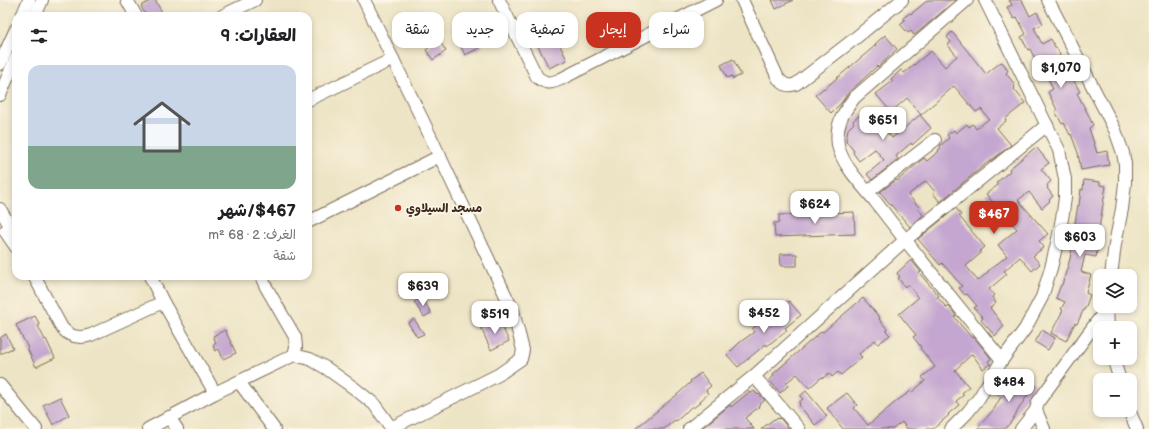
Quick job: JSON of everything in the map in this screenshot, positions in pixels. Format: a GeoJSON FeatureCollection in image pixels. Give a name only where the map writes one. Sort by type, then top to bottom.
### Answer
{"type":"FeatureCollection","features":[{"type":"Feature","properties":{"kind":"street"},"geometry":{"type":"LineString","coordinates":[[24,12],[29,0]]}},
{"type":"Feature","properties":{"kind":"street"},"geometry":{"type":"LineString","coordinates":[[37,12],[42,0]]}},
{"type":"Feature","properties":{"kind":"street"},"geometry":{"type":"LineString","coordinates":[[127,0],[134,12]]}},
{"type":"Feature","properties":{"kind":"street"},"geometry":{"type":"LineString","coordinates":[[228,12],[242,3],[255,0]]}},
{"type":"Feature","properties":{"kind":"street"},"geometry":{"type":"LineString","coordinates":[[148,429],[215,393],[294,355],[310,359],[326,368],[354,388],[374,404],[392,428],[498,375],[522,359],[523,350],[513,311],[364,0]]}},
{"type":"Feature","properties":{"kind":"street"},"geometry":{"type":"LineString","coordinates":[[499,0],[537,77],[547,83],[552,83],[716,0]]}},
{"type":"Feature","properties":{"kind":"street"},"geometry":{"type":"LineString","coordinates":[[742,0],[778,78],[782,83],[791,86],[796,84],[853,40],[902,0]]}},
{"type":"Feature","properties":{"kind":"street"},"geometry":{"type":"LineString","coordinates":[[967,0],[854,98],[844,110],[839,122],[838,146],[843,158],[852,172],[1002,360]]}},
{"type":"Feature","properties":{"kind":"street"},"geometry":{"type":"LineString","coordinates":[[951,429],[979,398],[1002,360],[1025,329],[1042,298],[1051,268],[1065,197],[1065,180],[1059,150],[985,0]]}},
{"type":"Feature","properties":{"kind":"street"},"geometry":{"type":"LineString","coordinates":[[1048,0],[1115,130],[1123,154],[1125,164],[1125,182],[1112,269]]}},
{"type":"Feature","properties":{"kind":"street"},"geometry":{"type":"LineString","coordinates":[[0,64],[12,38]]}},
{"type":"Feature","properties":{"kind":"street"},"geometry":{"type":"LineString","coordinates":[[312,98],[393,59]]}},
{"type":"Feature","properties":{"kind":"street"},"geometry":{"type":"LineString","coordinates":[[0,95],[12,70]]}},
{"type":"Feature","properties":{"kind":"street"},"geometry":{"type":"LineString","coordinates":[[689,429],[754,376],[905,240],[1047,125]]}},
{"type":"Feature","properties":{"kind":"street"},"geometry":{"type":"LineString","coordinates":[[868,192],[935,140]]}},
{"type":"Feature","properties":{"kind":"street"},"geometry":{"type":"LineString","coordinates":[[312,220],[440,156]]}},
{"type":"Feature","properties":{"kind":"street"},"geometry":{"type":"LineString","coordinates":[[0,209],[12,229]]}},
{"type":"Feature","properties":{"kind":"street"},"geometry":{"type":"LineString","coordinates":[[0,223],[12,243]]}},
{"type":"Feature","properties":{"kind":"street"},"geometry":{"type":"LineString","coordinates":[[36,280],[62,328],[72,336],[85,337],[91,335],[163,302]]}},
{"type":"Feature","properties":{"kind":"street"},"geometry":{"type":"LineString","coordinates":[[152,280],[215,393]]}},
{"type":"Feature","properties":{"kind":"street"},"geometry":{"type":"LineString","coordinates":[[263,280],[295,337],[296,347],[294,355]]}},
{"type":"Feature","properties":{"kind":"street"},"geometry":{"type":"LineString","coordinates":[[1021,429],[1036,410],[1038,402],[1103,313]]}},
{"type":"Feature","properties":{"kind":"street"},"geometry":{"type":"LineString","coordinates":[[754,376],[799,429]]}},
{"type":"Feature","properties":{"kind":"street"},"geometry":{"type":"LineString","coordinates":[[240,382],[274,429]]}},
{"type":"Feature","properties":{"kind":"street"},"geometry":{"type":"LineString","coordinates":[[0,385],[36,429]]}},
{"type":"Feature","properties":{"kind":"street"},"geometry":{"type":"LineString","coordinates":[[1036,410],[1044,429]]}},
{"type":"Feature","properties":{"kind":"street"},"geometry":{"type":"LineString","coordinates":[[1132,417],[1136,429]]}},
{"type":"Feature","properties":{"kind":"street"},"geometry":{"type":"LineString","coordinates":[[169,418],[177,429]]}},
{"type":"Feature","properties":{"kind":"building"},"geometry":{"type":"Polygon","coordinates":[[[155,0],[162,12],[144,12],[141,6],[155,0]]]}},
{"type":"Feature","properties":{"kind":"building"},"geometry":{"type":"Polygon","coordinates":[[[772,0],[793,0],[776,9],[772,0]]]}},
{"type":"Feature","properties":{"kind":"building"},"geometry":{"type":"Polygon","coordinates":[[[928,0],[956,0],[917,33],[914,35],[911,31],[908,33],[900,24],[905,20],[903,18],[910,13],[911,14],[928,0]]]}},
{"type":"Feature","properties":{"kind":"building"},"geometry":{"type":"Polygon","coordinates":[[[1009,0],[1022,0],[1030,16],[1037,12],[1043,24],[1034,28],[1042,44],[1051,39],[1060,54],[1059,55],[1072,80],[1073,79],[1080,92],[1077,93],[1093,125],[1089,128],[1097,153],[1107,151],[1109,165],[1081,170],[1078,153],[1071,134],[1070,135],[1064,123],[1062,124],[1055,111],[1057,110],[1048,92],[1053,89],[1040,61],[1037,63],[1030,49],[1028,50],[1021,37],[1026,34],[1017,17],[1014,19],[1007,7],[1012,5],[1009,0]]]}},
{"type":"Feature","properties":{"kind":"building"},"geometry":{"type":"Polygon","coordinates":[[[952,32],[986,74],[1001,62],[1004,64],[1008,71],[1006,73],[1015,85],[1014,89],[1025,103],[1005,119],[1006,121],[997,128],[1011,145],[940,202],[933,193],[935,192],[926,181],[908,195],[919,207],[918,208],[923,215],[910,227],[880,192],[896,180],[897,181],[924,158],[927,161],[939,151],[938,150],[941,148],[940,146],[949,138],[947,135],[954,130],[956,133],[967,124],[969,127],[973,124],[976,129],[989,119],[981,109],[976,112],[954,86],[921,115],[907,98],[891,112],[876,94],[893,81],[891,79],[901,70],[904,73],[931,51],[945,67],[957,56],[948,45],[951,42],[947,37],[952,32]]]}},
{"type":"Feature","properties":{"kind":"building"},"geometry":{"type":"Polygon","coordinates":[[[885,35],[897,49],[845,96],[841,103],[831,113],[815,95],[876,45],[875,44],[885,35]]]}},
{"type":"Feature","properties":{"kind":"building"},"geometry":{"type":"Polygon","coordinates":[[[428,48],[444,48],[446,51],[433,60],[426,50],[428,48]]]}},
{"type":"Feature","properties":{"kind":"building"},"geometry":{"type":"Polygon","coordinates":[[[462,48],[480,48],[465,55],[462,48]]]}},
{"type":"Feature","properties":{"kind":"building"},"geometry":{"type":"Polygon","coordinates":[[[539,48],[561,48],[567,60],[549,68],[539,48]]]}},
{"type":"Feature","properties":{"kind":"building"},"geometry":{"type":"Polygon","coordinates":[[[733,59],[741,75],[733,79],[732,76],[727,78],[721,65],[733,59]]]}},
{"type":"Feature","properties":{"kind":"building"},"geometry":{"type":"Polygon","coordinates":[[[861,114],[876,131],[882,126],[892,138],[920,115],[931,128],[912,145],[911,143],[896,156],[898,159],[872,180],[867,174],[884,160],[875,149],[859,161],[853,153],[854,151],[846,141],[848,129],[854,123],[853,121],[861,114]]]}},
{"type":"Feature","properties":{"kind":"building"},"geometry":{"type":"Polygon","coordinates":[[[1036,147],[1049,163],[1041,169],[1051,181],[1047,185],[1047,188],[1053,196],[1042,208],[1029,192],[1018,200],[1048,234],[1039,241],[1044,247],[1033,256],[1040,264],[1032,271],[1020,257],[1004,271],[1007,274],[989,289],[994,295],[992,297],[996,303],[990,308],[1004,326],[995,336],[981,320],[983,318],[974,308],[977,306],[967,294],[965,295],[959,288],[962,286],[942,263],[940,265],[918,239],[956,208],[961,215],[959,216],[985,247],[980,251],[980,254],[966,266],[978,281],[1007,256],[998,245],[1017,229],[1010,221],[1012,220],[1007,214],[997,203],[995,205],[986,194],[998,185],[996,183],[1010,171],[1009,169],[1036,147]]]}},
{"type":"Feature","properties":{"kind":"building"},"geometry":{"type":"Polygon","coordinates":[[[1084,180],[1100,182],[1100,185],[1106,186],[1096,257],[1085,255],[1081,272],[1091,275],[1086,293],[1090,295],[1085,309],[1077,324],[1075,323],[1066,341],[1051,333],[1063,310],[1061,309],[1065,302],[1056,298],[1062,285],[1070,259],[1078,205],[1079,206],[1081,189],[1083,190],[1084,180]]]}},
{"type":"Feature","properties":{"kind":"building"},"geometry":{"type":"Polygon","coordinates":[[[854,212],[855,234],[775,237],[774,223],[779,223],[779,215],[854,212]]]}},
{"type":"Feature","properties":{"kind":"building"},"geometry":{"type":"Polygon","coordinates":[[[780,254],[797,254],[797,266],[781,266],[780,254]]]}},
{"type":"Feature","properties":{"kind":"building"},"geometry":{"type":"Polygon","coordinates":[[[911,260],[921,272],[919,273],[939,296],[937,297],[947,308],[949,306],[956,316],[954,317],[972,338],[974,337],[989,356],[991,359],[988,361],[990,364],[983,369],[972,354],[955,370],[969,387],[962,393],[964,395],[956,401],[959,405],[933,429],[907,429],[902,422],[893,429],[843,429],[827,408],[847,393],[857,405],[854,408],[868,425],[898,400],[911,391],[912,392],[925,381],[922,377],[935,367],[913,337],[916,335],[899,314],[918,298],[908,284],[905,287],[898,278],[900,277],[897,273],[911,260]]]}},
{"type":"Feature","properties":{"kind":"building"},"geometry":{"type":"Polygon","coordinates":[[[422,297],[431,313],[424,317],[414,302],[422,297]]]}},
{"type":"Feature","properties":{"kind":"building"},"geometry":{"type":"Polygon","coordinates":[[[863,298],[880,318],[879,319],[887,329],[886,331],[890,335],[878,344],[875,340],[859,354],[862,357],[841,375],[838,372],[832,377],[829,373],[809,388],[797,374],[786,383],[788,386],[780,393],[769,380],[774,376],[773,374],[822,331],[823,332],[863,298]]]}},
{"type":"Feature","properties":{"kind":"building"},"geometry":{"type":"Polygon","coordinates":[[[789,301],[801,315],[785,328],[787,330],[767,346],[766,344],[738,367],[727,355],[739,343],[754,332],[752,329],[763,320],[765,322],[789,301]]]}},
{"type":"Feature","properties":{"kind":"building"},"geometry":{"type":"Polygon","coordinates":[[[35,316],[40,325],[38,326],[55,358],[36,367],[16,325],[35,316]]]}},
{"type":"Feature","properties":{"kind":"building"},"geometry":{"type":"Polygon","coordinates":[[[414,319],[424,334],[417,337],[408,323],[414,319]]]}},
{"type":"Feature","properties":{"kind":"building"},"geometry":{"type":"Polygon","coordinates":[[[498,319],[509,341],[491,350],[481,328],[498,319]]]}},
{"type":"Feature","properties":{"kind":"building"},"geometry":{"type":"Polygon","coordinates":[[[225,330],[236,353],[223,359],[219,349],[215,351],[213,346],[216,343],[213,336],[225,330]]]}},
{"type":"Feature","properties":{"kind":"building"},"geometry":{"type":"Polygon","coordinates":[[[1042,330],[1055,338],[1048,350],[1035,342],[1042,330]]]}},
{"type":"Feature","properties":{"kind":"building"},"geometry":{"type":"Polygon","coordinates":[[[6,334],[13,348],[0,354],[0,338],[6,334]]]}},
{"type":"Feature","properties":{"kind":"building"},"geometry":{"type":"Polygon","coordinates":[[[1017,372],[1036,385],[1029,395],[1028,394],[1011,422],[1005,429],[977,429],[994,409],[1001,397],[998,395],[1005,382],[1007,383],[1013,374],[1015,375],[1017,372]]]}},
{"type":"Feature","properties":{"kind":"building"},"geometry":{"type":"Polygon","coordinates":[[[701,373],[711,386],[706,390],[708,394],[700,401],[701,402],[693,408],[692,406],[681,417],[664,429],[635,429],[679,393],[691,382],[690,381],[701,373]]]}},
{"type":"Feature","properties":{"kind":"building"},"geometry":{"type":"Polygon","coordinates":[[[754,391],[765,400],[745,418],[754,429],[701,429],[730,405],[731,407],[749,392],[750,394],[754,391]]]}},
{"type":"Feature","properties":{"kind":"building"},"geometry":{"type":"Polygon","coordinates":[[[806,391],[827,416],[815,425],[799,405],[799,402],[803,399],[800,396],[806,391]]]}},
{"type":"Feature","properties":{"kind":"building"},"geometry":{"type":"Polygon","coordinates":[[[60,397],[69,415],[53,425],[43,405],[60,397]]]}},
{"type":"Feature","properties":{"kind":"building"},"geometry":{"type":"Polygon","coordinates":[[[780,418],[789,429],[761,429],[774,419],[775,420],[780,418]]]}},
{"type":"Feature","properties":{"kind":"place","name":"مسجد السيلاوي"},"geometry":{"type":"Point","coordinates":[398,208]}}]}
